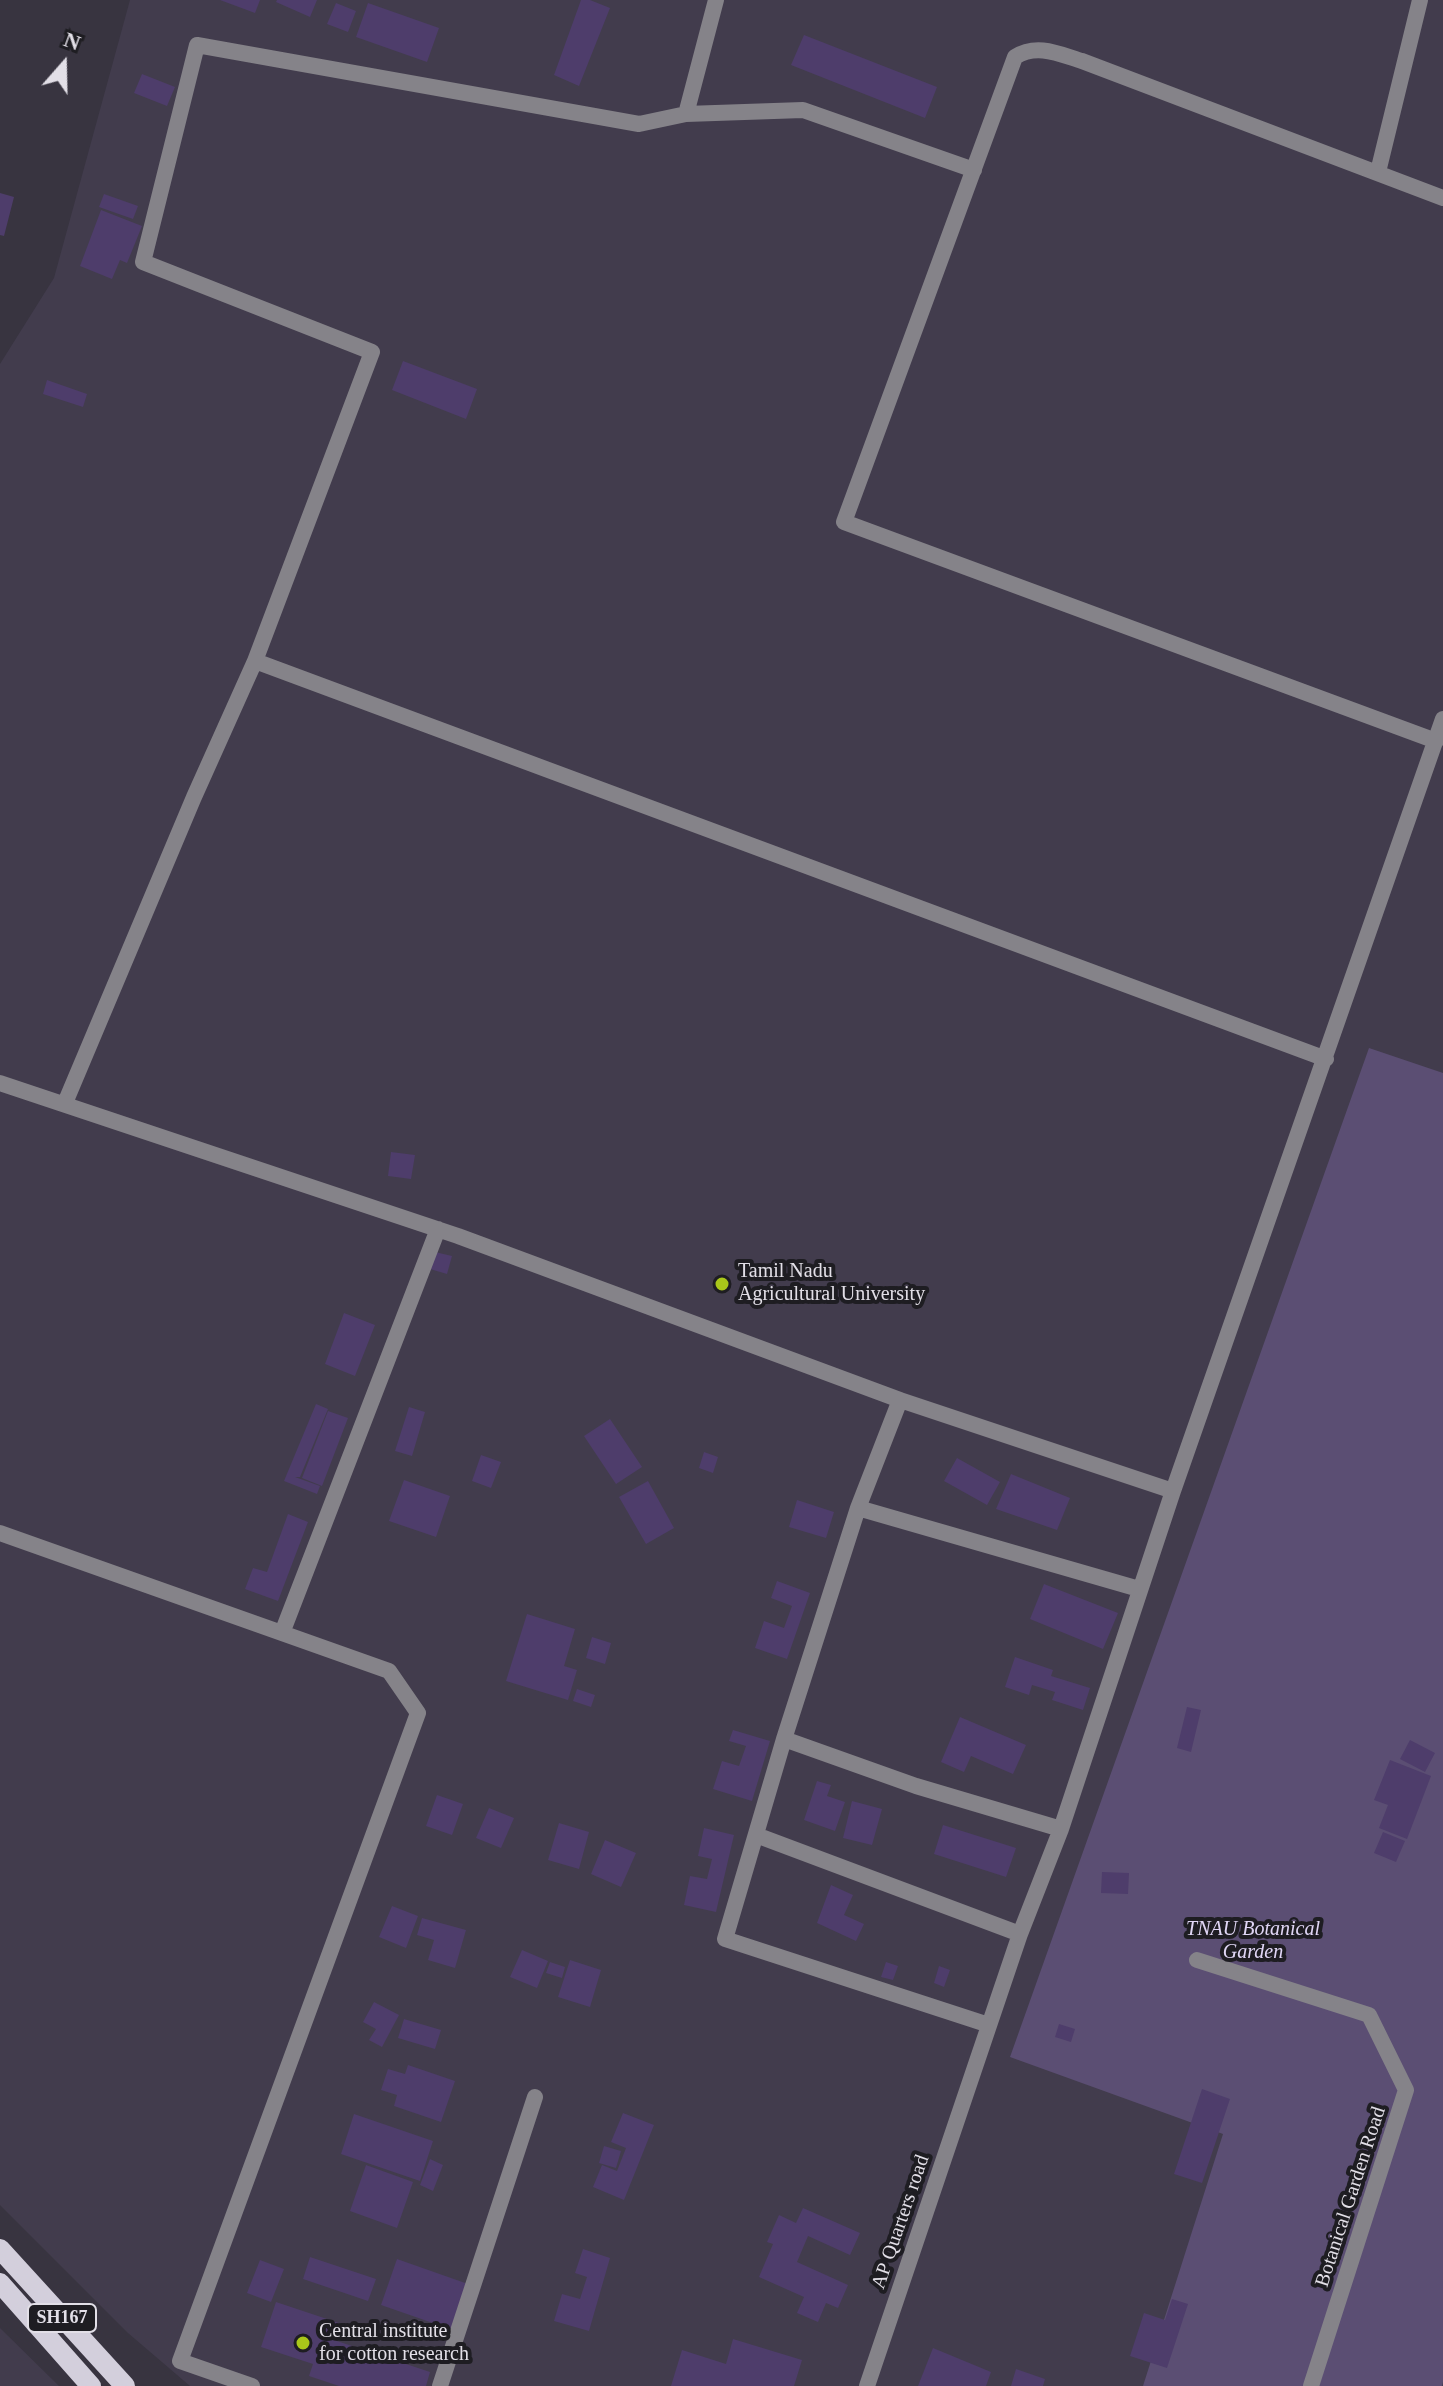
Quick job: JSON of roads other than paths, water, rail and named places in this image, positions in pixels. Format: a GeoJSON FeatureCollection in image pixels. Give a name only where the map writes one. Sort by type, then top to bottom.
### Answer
{"type":"FeatureCollection","features":[{"type":"Feature","properties":{"kind":"main road","name":"SH167"},"geometry":{"type":"LineString","coordinates":[[0,2249],[125,2386]]}},
{"type":"Feature","properties":{"kind":"main road","name":"SH167"},"geometry":{"type":"LineString","coordinates":[[0,2283],[91,2386]]}},
{"type":"Feature","properties":{"kind":"street"},"geometry":{"type":"LineString","coordinates":[[686,114],[716,0]]}},
{"type":"Feature","properties":{"kind":"street"},"geometry":{"type":"LineString","coordinates":[[1378,172],[1420,0]]}},
{"type":"Feature","properties":{"kind":"street"},"geometry":{"type":"LineString","coordinates":[[65,1103],[255,661],[372,352],[143,262],[197,45],[639,124],[686,114],[803,110],[974,170]]}},
{"type":"Feature","properties":{"kind":"street"},"geometry":{"type":"LineString","coordinates":[[1436,741],[844,522],[1015,57],[1031,50],[1049,50],[1443,198]]}},
{"type":"Feature","properties":{"kind":"street"},"geometry":{"type":"LineString","coordinates":[[255,661],[1326,1059]]}},
{"type":"Feature","properties":{"kind":"street","name":"AP Quarters road"},"geometry":{"type":"LineString","coordinates":[[867,2386],[1020,1934],[1061,1829],[1139,1589],[1443,719]]}},
{"type":"Feature","properties":{"kind":"street"},"geometry":{"type":"LineString","coordinates":[[0,1083],[438,1229],[900,1400],[1173,1491]]}},
{"type":"Feature","properties":{"kind":"street"},"geometry":{"type":"LineString","coordinates":[[282,1633],[438,1229]]}},
{"type":"Feature","properties":{"kind":"street"},"geometry":{"type":"LineString","coordinates":[[900,1400],[858,1508],[784,1739],[725,1939],[989,2025]]}},
{"type":"Feature","properties":{"kind":"street"},"geometry":{"type":"LineString","coordinates":[[858,1508],[1139,1589]]}},
{"type":"Feature","properties":{"kind":"street"},"geometry":{"type":"LineString","coordinates":[[0,1533],[389,1671],[418,1713],[180,2361],[252,2386]]}},
{"type":"Feature","properties":{"kind":"street"},"geometry":{"type":"LineString","coordinates":[[784,1739],[916,1786],[1061,1829]]}},
{"type":"Feature","properties":{"kind":"street"},"geometry":{"type":"LineString","coordinates":[[756,1835],[1020,1934]]}},
{"type":"Feature","properties":{"kind":"street","name":"Botanical Garden Road"},"geometry":{"type":"LineString","coordinates":[[1197,1960],[1369,2015],[1406,2090],[1311,2386]]}},
{"type":"Feature","properties":{"kind":"street"},"geometry":{"type":"LineString","coordinates":[[440,2386],[535,2097]]}},
{"type":"Feature","properties":{"kind":"place","name":"Tamil Nadu Agricultural University"},"geometry":{"type":"Point","coordinates":[722,1284]}},
{"type":"Feature","properties":{"kind":"place","name":"Central institute for cotton research"},"geometry":{"type":"Point","coordinates":[303,2343]}},
{"type":"Feature","properties":{"kind":"park label","name":"TNAU Botanical Garden"},"geometry":{"type":"Point","coordinates":[1253,1942]}}]}
